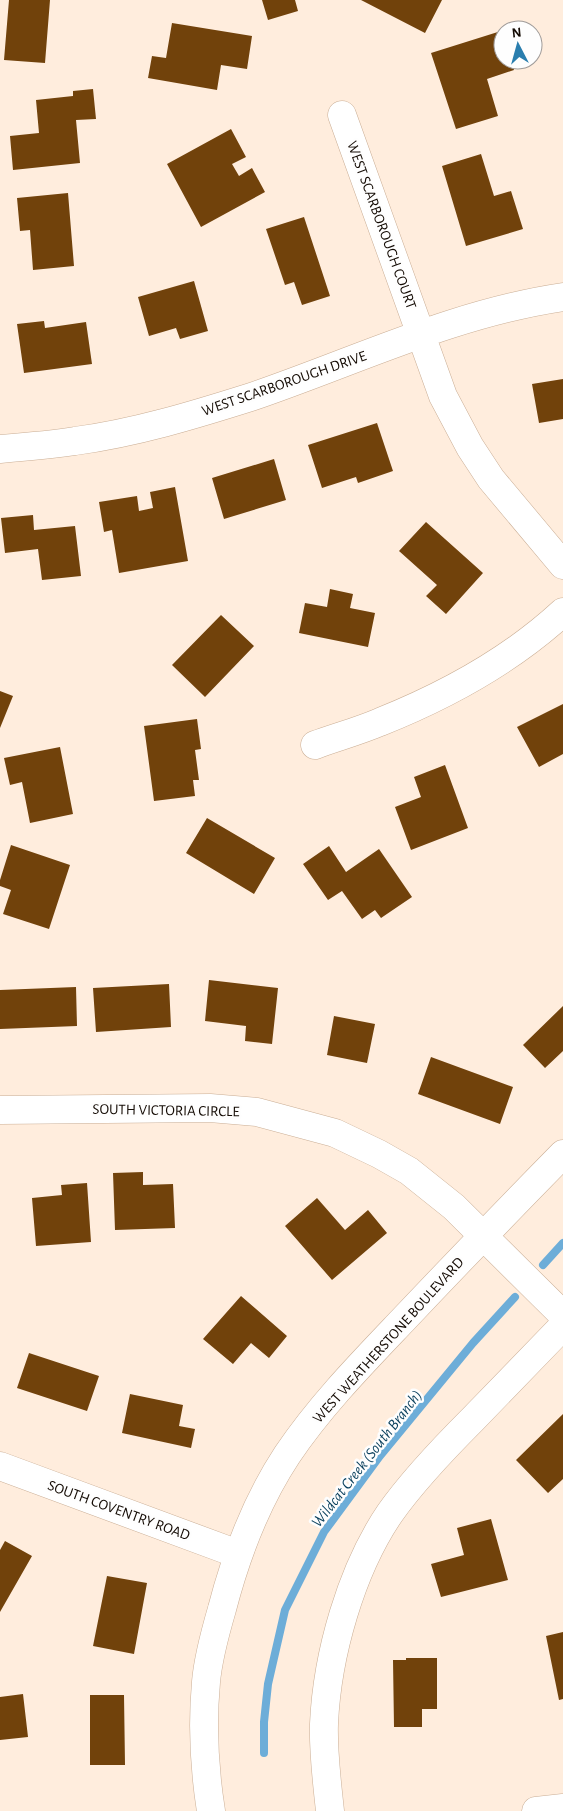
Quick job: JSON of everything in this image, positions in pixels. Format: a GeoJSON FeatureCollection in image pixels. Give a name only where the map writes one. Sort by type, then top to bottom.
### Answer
{"type":"FeatureCollection","features":[{"type":"Feature","properties":{"kind":"street","name":"WEST SCARBOROUGH COURT"},"geometry":{"type":"LineString","coordinates":[[342,115],[443,396],[470,447],[491,479],[563,565]]}},
{"type":"Feature","properties":{"kind":"street","name":"WEST SCARBOROUGH DRIVE"},"geometry":{"type":"LineString","coordinates":[[0,449],[76,441],[160,424],[251,396],[483,313],[563,297]]}},
{"type":"Feature","properties":{"kind":"street"},"geometry":{"type":"LineString","coordinates":[[315,745],[378,723],[420,705],[468,680],[525,643],[563,612]]}},
{"type":"Feature","properties":{"kind":"street","name":"SOUTH VICTORIA CIRCLE"},"geometry":{"type":"LineString","coordinates":[[0,1110],[210,1108],[257,1112],[316,1126],[379,1154],[409,1172],[454,1207],[563,1314]]}},
{"type":"Feature","properties":{"kind":"street","name":"WEST WEATHERSTONE BOULEVARD"},"geometry":{"type":"LineString","coordinates":[[211,1811],[205,1773],[203,1741],[206,1680],[215,1633],[238,1554],[260,1504],[288,1454],[328,1402],[483,1236],[563,1154]]}},
{"type":"Feature","properties":{"kind":"street"},"geometry":{"type":"LineString","coordinates":[[330,1811],[324,1754],[324,1722],[333,1653],[344,1610],[366,1555],[390,1513],[435,1458],[563,1326]]}},
{"type":"Feature","properties":{"kind":"street","name":"SOUTH COVENTRY ROAD"},"geometry":{"type":"LineString","coordinates":[[0,1466],[238,1554]]}},
{"type":"Feature","properties":{"kind":"street"},"geometry":{"type":"LineString","coordinates":[[536,1811],[563,1808]]}},
{"type":"Feature","properties":{"kind":"building"},"geometry":{"type":"Polygon","coordinates":[[[9,0],[50,0],[45,63],[4,60],[9,0]]]}},
{"type":"Feature","properties":{"kind":"building"},"geometry":{"type":"Polygon","coordinates":[[[262,0],[295,0],[298,11],[268,20],[262,0]]]}},
{"type":"Feature","properties":{"kind":"building"},"geometry":{"type":"Polygon","coordinates":[[[361,0],[442,0],[425,33],[361,0]]]}},
{"type":"Feature","properties":{"kind":"building"},"geometry":{"type":"Polygon","coordinates":[[[172,23],[252,36],[247,69],[221,65],[217,90],[148,78],[152,56],[166,58],[172,23]]]}},
{"type":"Feature","properties":{"kind":"building"},"geometry":{"type":"Polygon","coordinates":[[[493,34],[493,70],[514,70],[487,79],[498,116],[456,129],[431,53],[493,34]]]}},
{"type":"Feature","properties":{"kind":"building"},"geometry":{"type":"Polygon","coordinates":[[[93,89],[96,119],[76,120],[80,163],[13,170],[10,136],[39,133],[36,100],[73,96],[73,91],[93,89]]]}},
{"type":"Feature","properties":{"kind":"building"},"geometry":{"type":"Polygon","coordinates":[[[231,129],[246,157],[232,164],[239,176],[252,168],[265,192],[201,227],[167,164],[231,129]]]}},
{"type":"Feature","properties":{"kind":"building"},"geometry":{"type":"Polygon","coordinates":[[[481,154],[494,196],[511,191],[523,229],[466,246],[442,166],[481,154]]]}},
{"type":"Feature","properties":{"kind":"building"},"geometry":{"type":"Polygon","coordinates":[[[68,193],[74,266],[33,270],[30,230],[20,231],[17,198],[68,193]]]}},
{"type":"Feature","properties":{"kind":"building"},"geometry":{"type":"Polygon","coordinates":[[[304,217],[330,296],[302,305],[294,282],[285,285],[266,229],[304,217]]]}},
{"type":"Feature","properties":{"kind":"building"},"geometry":{"type":"Polygon","coordinates":[[[194,281],[208,331],[180,339],[176,328],[149,336],[138,297],[194,281]]]}},
{"type":"Feature","properties":{"kind":"building"},"geometry":{"type":"Polygon","coordinates":[[[44,321],[45,328],[86,322],[92,364],[24,373],[17,324],[44,321]]]}},
{"type":"Feature","properties":{"kind":"building"},"geometry":{"type":"Polygon","coordinates":[[[563,379],[563,419],[539,423],[532,384],[563,379]]]}},
{"type":"Feature","properties":{"kind":"building"},"geometry":{"type":"Polygon","coordinates":[[[377,423],[393,471],[358,483],[356,477],[322,488],[308,445],[377,423]]]}},
{"type":"Feature","properties":{"kind":"building"},"geometry":{"type":"Polygon","coordinates":[[[274,459],[286,500],[224,519],[212,478],[274,459]]]}},
{"type":"Feature","properties":{"kind":"building"},"geometry":{"type":"Polygon","coordinates":[[[175,487],[188,561],[119,573],[112,530],[104,532],[99,502],[137,496],[139,511],[153,508],[150,492],[175,487]]]}},
{"type":"Feature","properties":{"kind":"building"},"geometry":{"type":"Polygon","coordinates":[[[33,515],[34,530],[75,526],[81,576],[42,580],[38,549],[5,553],[1,518],[33,515]]]}},
{"type":"Feature","properties":{"kind":"building"},"geometry":{"type":"Polygon","coordinates":[[[426,522],[483,573],[446,614],[426,596],[437,585],[399,551],[426,522]]]}},
{"type":"Feature","properties":{"kind":"building"},"geometry":{"type":"Polygon","coordinates":[[[330,589],[353,594],[350,608],[375,613],[368,647],[299,633],[305,603],[327,607],[330,589]]]}},
{"type":"Feature","properties":{"kind":"building"},"geometry":{"type":"Polygon","coordinates":[[[221,615],[254,646],[205,697],[172,665],[221,615]]]}},
{"type":"Feature","properties":{"kind":"building"},"geometry":{"type":"Polygon","coordinates":[[[0,691],[13,696],[0,728],[0,691]]]}},
{"type":"Feature","properties":{"kind":"building"},"geometry":{"type":"Polygon","coordinates":[[[563,704],[563,754],[539,767],[517,727],[563,704]]]}},
{"type":"Feature","properties":{"kind":"building"},"geometry":{"type":"Polygon","coordinates":[[[197,719],[201,749],[195,750],[199,780],[193,780],[195,796],[154,801],[144,726],[197,719]]]}},
{"type":"Feature","properties":{"kind":"building"},"geometry":{"type":"Polygon","coordinates":[[[60,747],[73,814],[30,823],[22,782],[10,785],[4,758],[60,747]]]}},
{"type":"Feature","properties":{"kind":"building"},"geometry":{"type":"Polygon","coordinates":[[[445,765],[468,828],[411,850],[395,807],[421,797],[414,777],[445,765]]]}},
{"type":"Feature","properties":{"kind":"building"},"geometry":{"type":"Polygon","coordinates":[[[207,818],[275,858],[254,894],[186,853],[207,818]]]}},
{"type":"Feature","properties":{"kind":"building"},"geometry":{"type":"Polygon","coordinates":[[[11,845],[70,865],[49,929],[3,914],[11,890],[0,886],[0,880],[11,845]]]}},
{"type":"Feature","properties":{"kind":"building"},"geometry":{"type":"Polygon","coordinates":[[[329,846],[346,872],[379,849],[412,897],[381,918],[375,910],[362,919],[342,891],[328,900],[303,864],[329,846]]]}},
{"type":"Feature","properties":{"kind":"building"},"geometry":{"type":"Polygon","coordinates":[[[209,980],[278,988],[272,1044],[245,1041],[246,1026],[205,1021],[209,980]]]}},
{"type":"Feature","properties":{"kind":"building"},"geometry":{"type":"Polygon","coordinates":[[[169,984],[171,1027],[96,1032],[93,988],[169,984]]]}},
{"type":"Feature","properties":{"kind":"building"},"geometry":{"type":"Polygon","coordinates":[[[76,987],[77,1026],[0,1029],[0,990],[76,987]]]}},
{"type":"Feature","properties":{"kind":"building"},"geometry":{"type":"Polygon","coordinates":[[[563,1006],[563,1051],[545,1068],[523,1045],[563,1006]]]}},
{"type":"Feature","properties":{"kind":"building"},"geometry":{"type":"Polygon","coordinates":[[[334,1016],[375,1024],[367,1063],[327,1055],[334,1016]]]}},
{"type":"Feature","properties":{"kind":"building"},"geometry":{"type":"Polygon","coordinates":[[[431,1057],[513,1087],[500,1124],[418,1094],[431,1057]]]}},
{"type":"Feature","properties":{"kind":"building"},"geometry":{"type":"Polygon","coordinates":[[[143,1172],[143,1185],[173,1184],[175,1228],[115,1230],[113,1173],[143,1172]]]}},
{"type":"Feature","properties":{"kind":"building"},"geometry":{"type":"Polygon","coordinates":[[[87,1183],[91,1242],[36,1246],[32,1198],[62,1195],[61,1185],[87,1183]]]}},
{"type":"Feature","properties":{"kind":"building"},"geometry":{"type":"Polygon","coordinates":[[[317,1198],[345,1230],[368,1210],[387,1233],[332,1280],[285,1226],[317,1198]]]}},
{"type":"Feature","properties":{"kind":"building"},"geometry":{"type":"Polygon","coordinates":[[[241,1296],[287,1336],[269,1358],[251,1343],[233,1364],[203,1339],[241,1296]]]}},
{"type":"Feature","properties":{"kind":"building"},"geometry":{"type":"Polygon","coordinates":[[[29,1353],[99,1376],[87,1411],[17,1388],[29,1353]]]}},
{"type":"Feature","properties":{"kind":"building"},"geometry":{"type":"Polygon","coordinates":[[[130,1394],[183,1405],[179,1426],[195,1429],[191,1448],[122,1433],[130,1394]]]}},
{"type":"Feature","properties":{"kind":"building"},"geometry":{"type":"Polygon","coordinates":[[[563,1414],[563,1479],[548,1493],[516,1460],[563,1414]]]}},
{"type":"Feature","properties":{"kind":"building"},"geometry":{"type":"Polygon","coordinates":[[[491,1519],[508,1580],[441,1597],[431,1564],[464,1555],[457,1528],[491,1519]]]}},
{"type":"Feature","properties":{"kind":"building"},"geometry":{"type":"Polygon","coordinates":[[[5,1541],[32,1556],[0,1612],[0,1550],[5,1541]]]}},
{"type":"Feature","properties":{"kind":"building"},"geometry":{"type":"Polygon","coordinates":[[[107,1576],[147,1583],[134,1654],[93,1646],[107,1576]]]}},
{"type":"Feature","properties":{"kind":"building"},"geometry":{"type":"Polygon","coordinates":[[[563,1632],[563,1699],[559,1700],[546,1636],[563,1632]]]}},
{"type":"Feature","properties":{"kind":"building"},"geometry":{"type":"Polygon","coordinates":[[[406,1658],[437,1658],[437,1709],[422,1709],[422,1727],[394,1727],[393,1660],[406,1660],[406,1658]]]}},
{"type":"Feature","properties":{"kind":"building"},"geometry":{"type":"Polygon","coordinates":[[[23,1694],[28,1737],[0,1740],[0,1697],[23,1694]]]}},
{"type":"Feature","properties":{"kind":"building"},"geometry":{"type":"Polygon","coordinates":[[[90,1695],[124,1695],[125,1765],[90,1765],[90,1695]]]}},
{"type":"Feature","properties":{"kind":"waterway"},"geometry":{"type":"LineString","coordinates":[[543,1265],[563,1243]]}},
{"type":"Feature","properties":{"kind":"waterway","name":"Wildcat Creek (South Branch)"},"geometry":{"type":"LineString","coordinates":[[264,1753],[264,1722],[268,1684],[285,1610],[324,1532],[380,1456],[473,1343],[515,1297]]}}]}
